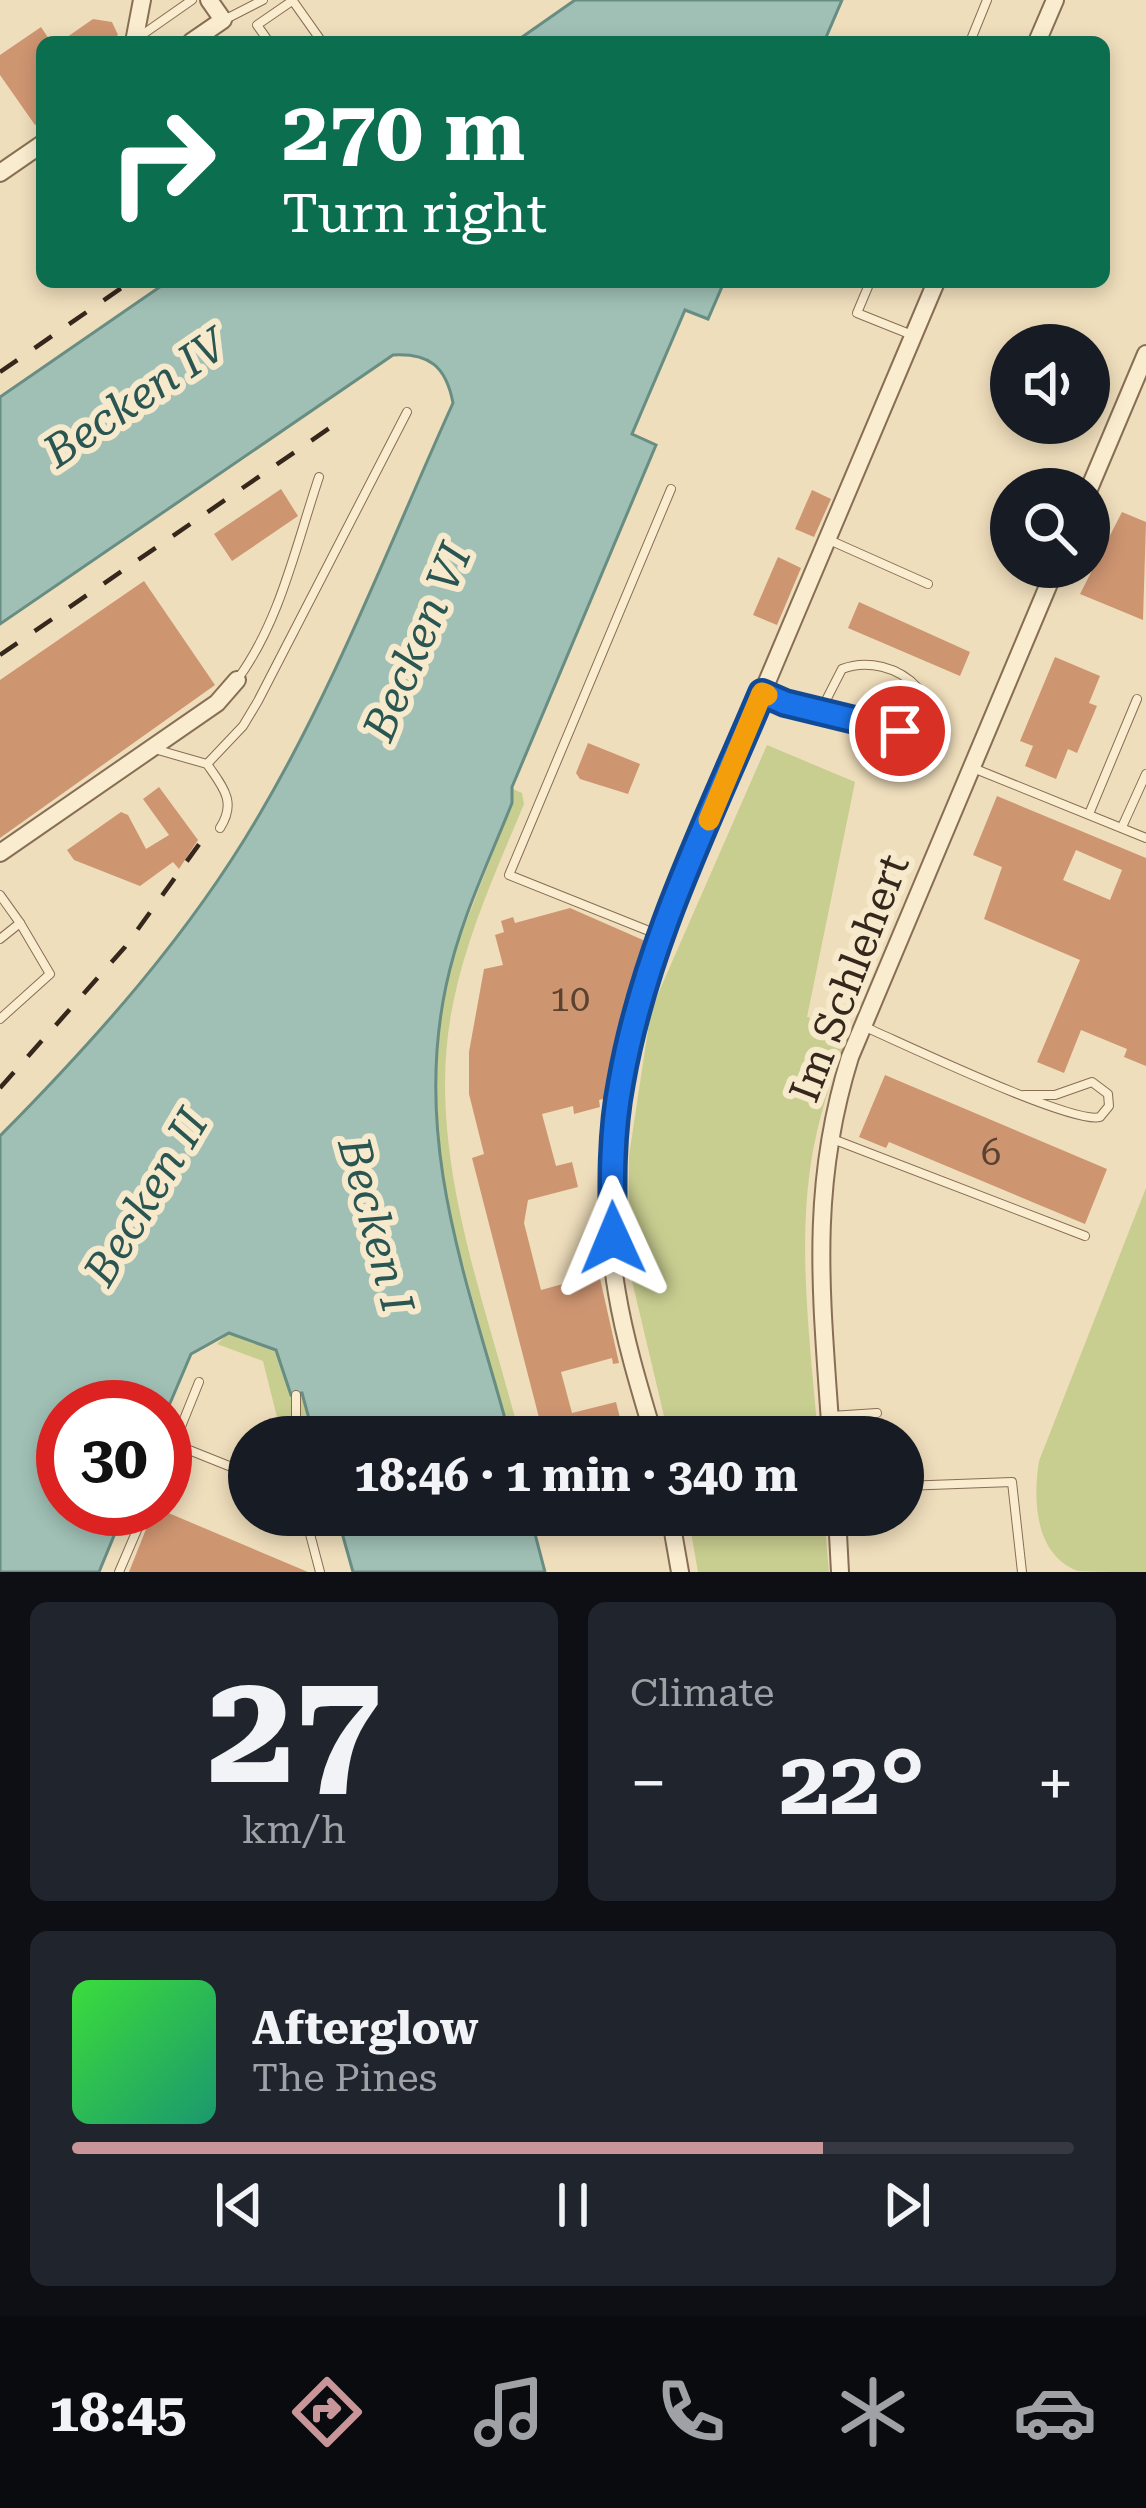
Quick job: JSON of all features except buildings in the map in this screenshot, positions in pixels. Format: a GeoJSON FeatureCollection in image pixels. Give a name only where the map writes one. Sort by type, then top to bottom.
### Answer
{"type":"FeatureCollection","features":[{"type":"Feature","properties":{"kind":"street"},"geometry":{"type":"LineString","coordinates":[[135,36],[142,0]]}},
{"type":"Feature","properties":{"kind":"street"},"geometry":{"type":"LineString","coordinates":[[200,36],[223,20],[208,0]]}},
{"type":"Feature","properties":{"kind":"street"},"geometry":{"type":"LineString","coordinates":[[1040,36],[1055,0]]}},
{"type":"Feature","properties":{"kind":"street"},"geometry":{"type":"LineString","coordinates":[[0,173],[36,148]]}},
{"type":"Feature","properties":{"kind":"street"},"geometry":{"type":"LineString","coordinates":[[649,1416],[616,1290],[612,1158],[628,1044],[660,935],[909,334],[933,288]]}},
{"type":"Feature","properties":{"kind":"street"},"geometry":{"type":"LineString","coordinates":[[1098,468],[1146,354]]}},
{"type":"Feature","properties":{"kind":"street","name":"Im Schlehert"},"geometry":{"type":"LineString","coordinates":[[830,1416],[818,1222],[828,1138],[864,1026],[1047,588]]}},
{"type":"Feature","properties":{"kind":"street"},"geometry":{"type":"LineString","coordinates":[[0,853],[217,703],[237,680]]}},
{"type":"Feature","properties":{"kind":"street"},"geometry":{"type":"LineString","coordinates":[[674,1536],[680,1572]]}},
{"type":"Feature","properties":{"kind":"street"},"geometry":{"type":"LineString","coordinates":[[838,1536],[839,1572]]}},
{"type":"Feature","properties":{"kind":"lane"},"geometry":{"type":"LineString","coordinates":[[141,36],[192,0]]}},
{"type":"Feature","properties":{"kind":"lane"},"geometry":{"type":"LineString","coordinates":[[223,20],[263,0]]}},
{"type":"Feature","properties":{"kind":"lane"},"geometry":{"type":"LineString","coordinates":[[972,36],[987,0]]}},
{"type":"Feature","properties":{"kind":"lane"},"geometry":{"type":"LineString","coordinates":[[257,25],[293,1],[318,36]]}},
{"type":"Feature","properties":{"kind":"lane"},"geometry":{"type":"LineString","coordinates":[[247,4],[265,36]]}},
{"type":"Feature","properties":{"kind":"lane"},"geometry":{"type":"LineString","coordinates":[[867,288],[857,313],[909,334]]}},
{"type":"Feature","properties":{"kind":"lane"},"geometry":{"type":"LineString","coordinates":[[207,764],[259,701],[407,412]]}},
{"type":"Feature","properties":{"kind":"lane"},"geometry":{"type":"LineString","coordinates":[[237,680],[255,656],[271,621],[319,477]]}},
{"type":"Feature","properties":{"kind":"lane"},"geometry":{"type":"LineString","coordinates":[[660,935],[509,875],[671,489]]}},
{"type":"Feature","properties":{"kind":"lane"},"geometry":{"type":"LineString","coordinates":[[827,539],[928,584]]}},
{"type":"Feature","properties":{"kind":"lane"},"geometry":{"type":"LineString","coordinates":[[762,693],[820,712],[900,731],[909,723],[918,688],[908,676],[861,662],[842,670],[820,712]]}},
{"type":"Feature","properties":{"kind":"lane"},"geometry":{"type":"LineString","coordinates":[[1089,814],[1137,699]]}},
{"type":"Feature","properties":{"kind":"lane"},"geometry":{"type":"LineString","coordinates":[[151,748],[207,764],[229,800],[230,810],[220,828]]}},
{"type":"Feature","properties":{"kind":"lane"},"geometry":{"type":"LineString","coordinates":[[971,767],[1144,836]]}},
{"type":"Feature","properties":{"kind":"lane"},"geometry":{"type":"LineString","coordinates":[[1122,828],[1146,774]]}},
{"type":"Feature","properties":{"kind":"lane"},"geometry":{"type":"LineString","coordinates":[[0,895],[50,974],[0,1019]]}},
{"type":"Feature","properties":{"kind":"lane"},"geometry":{"type":"LineString","coordinates":[[0,939],[20,923]]}},
{"type":"Feature","properties":{"kind":"lane"},"geometry":{"type":"LineString","coordinates":[[864,1026],[1024,1095],[1092,1120],[1109,1106],[1108,1094],[1092,1082],[1055,1095],[1024,1095]]}},
{"type":"Feature","properties":{"kind":"lane"},"geometry":{"type":"LineString","coordinates":[[828,1138],[1085,1236]]}},
{"type":"Feature","properties":{"kind":"lane"},"geometry":{"type":"LineString","coordinates":[[192,1399],[199,1382]]}},
{"type":"Feature","properties":{"kind":"lane"},"geometry":{"type":"LineString","coordinates":[[296,1395],[296,1416]]}},
{"type":"Feature","properties":{"kind":"lane"},"geometry":{"type":"LineString","coordinates":[[846,1416],[878,1414]]}},
{"type":"Feature","properties":{"kind":"lane"},"geometry":{"type":"LineString","coordinates":[[192,1451],[228,1466]]}},
{"type":"Feature","properties":{"kind":"lane"},"geometry":{"type":"LineString","coordinates":[[924,1485],[1012,1482],[1022,1572]]}},
{"type":"Feature","properties":{"kind":"lane"},"geometry":{"type":"LineString","coordinates":[[119,1572],[134,1536]]}},
{"type":"Feature","properties":{"kind":"lane"},"geometry":{"type":"LineString","coordinates":[[311,1536],[320,1572]]}},
{"type":"Feature","properties":{"kind":"green space"},"geometry":{"type":"Polygon","coordinates":[[[767,745],[855,782],[807,1017],[850,1027],[817,1132],[807,1202],[807,1303],[816,1416],[664,1416],[628,1264],[629,1156],[651,1010],[767,745]]]}},
{"type":"Feature","properties":{"kind":"green space"},"geometry":{"type":"Polygon","coordinates":[[[513,789],[522,793],[524,804],[474,927],[459,978],[446,1058],[452,1167],[462,1222],[514,1416],[504,1416],[440,1179],[434,1086],[440,1017],[453,956],[512,803],[513,789]]]}},
{"type":"Feature","properties":{"kind":"green space"},"geometry":{"type":"Polygon","coordinates":[[[1146,1188],[1146,1572],[1078,1571],[1063,1563],[1045,1539],[1037,1508],[1039,1461],[1146,1188]]]}},
{"type":"Feature","properties":{"kind":"green space"},"geometry":{"type":"Polygon","coordinates":[[[229,1333],[276,1349],[290,1394],[301,1393],[308,1416],[277,1416],[263,1361],[217,1344],[229,1333]]]}},
{"type":"Feature","properties":{"kind":"green space"},"geometry":{"type":"Polygon","coordinates":[[[692,1536],[826,1536],[829,1572],[698,1572],[692,1536]]]}},
{"type":"Feature","properties":{"kind":"water"},"geometry":{"type":"Polygon","coordinates":[[[575,0],[842,0],[827,36],[524,36],[575,0]]]}},
{"type":"Feature","properties":{"kind":"water"},"geometry":{"type":"Polygon","coordinates":[[[158,288],[721,288],[708,319],[685,310],[632,434],[656,445],[512,787],[512,803],[466,916],[446,986],[437,1045],[440,1159],[463,1269],[504,1416],[308,1416],[302,1393],[291,1395],[276,1350],[229,1333],[191,1354],[180,1380],[36,1380],[36,1536],[114,1536],[99,1572],[0,1572],[0,1136],[139,984],[202,903],[258,817],[337,665],[453,403],[446,380],[426,360],[393,355],[0,624],[0,397],[158,288]]]}},
{"type":"Feature","properties":{"kind":"water"},"geometry":{"type":"Polygon","coordinates":[[[343,1536],[536,1536],[545,1572],[353,1572],[343,1536]]]}},
{"type":"Feature","properties":{"kind":"railway"},"geometry":{"type":"LineString","coordinates":[[0,372],[121,288]]}},
{"type":"Feature","properties":{"kind":"railway"},"geometry":{"type":"LineString","coordinates":[[0,655],[334,425]]}},
{"type":"Feature","properties":{"kind":"railway"},"geometry":{"type":"LineString","coordinates":[[0,1088],[125,947],[200,843]]}},
{"type":"Feature","properties":{"kind":"slow traffic"},"geometry":{"type":"LineString","coordinates":[[709,820],[762,693],[767,695]]}},
{"type":"Feature","properties":{"kind":"route"},"geometry":{"type":"LineString","coordinates":[[613,1238],[612,1158],[620,1087],[639,1000],[660,935],[762,693],[900,731]]}},
{"type":"Feature","properties":{"kind":"water label","name":"Becken IV"},"geometry":{"type":"Point","coordinates":[135,398]}},
{"type":"Feature","properties":{"kind":"water label","name":"Becken VI"},"geometry":{"type":"Point","coordinates":[417,642]}},
{"type":"Feature","properties":{"kind":"water label","name":"Becken II"},"geometry":{"type":"Point","coordinates":[146,1197]}},
{"type":"Feature","properties":{"kind":"water label","name":"Becken I"},"geometry":{"type":"Point","coordinates":[376,1225]}}]}
